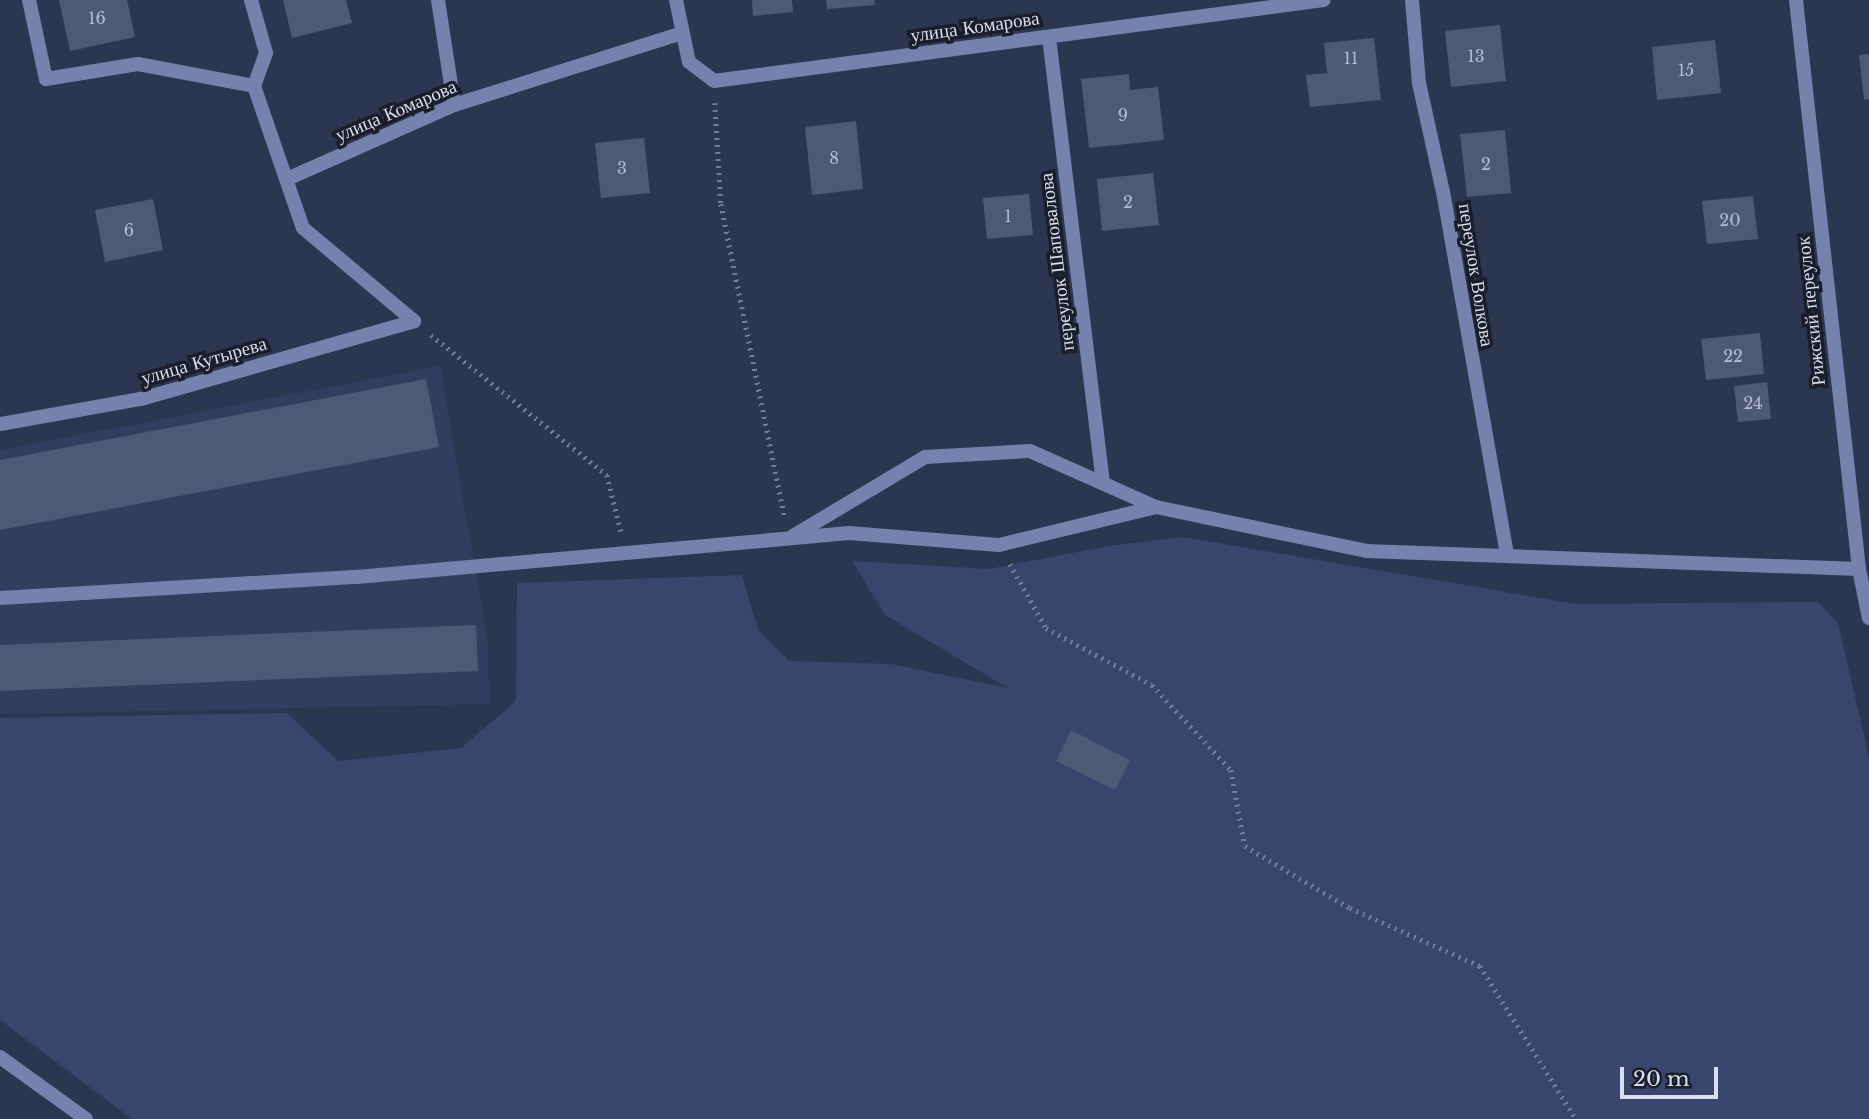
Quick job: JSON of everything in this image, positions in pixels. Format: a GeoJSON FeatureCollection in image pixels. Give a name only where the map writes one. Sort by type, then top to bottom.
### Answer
{"type":"FeatureCollection","features":[{"type":"Feature","properties":{"kind":"street"},"geometry":{"type":"LineString","coordinates":[[29,0],[46,79],[138,64],[254,86]]}},
{"type":"Feature","properties":{"kind":"street"},"geometry":{"type":"LineString","coordinates":[[251,0],[266,53],[254,86],[303,228],[414,321]]}},
{"type":"Feature","properties":{"kind":"street"},"geometry":{"type":"LineString","coordinates":[[438,0],[454,105]]}},
{"type":"Feature","properties":{"kind":"street"},"geometry":{"type":"LineString","coordinates":[[676,0],[689,62],[714,81]]}},
{"type":"Feature","properties":{"kind":"street","name":"улица Комарова"},"geometry":{"type":"LineString","coordinates":[[714,81],[1324,0]]}},
{"type":"Feature","properties":{"kind":"street","name":"переулок Волкова"},"geometry":{"type":"LineString","coordinates":[[1412,0],[1419,83],[1444,197],[1507,556]]}},
{"type":"Feature","properties":{"kind":"street","name":"Рижский переулок"},"geometry":{"type":"LineString","coordinates":[[1796,0],[1859,569],[1869,618]]}},
{"type":"Feature","properties":{"kind":"street","name":"улица Комарова"},"geometry":{"type":"LineString","coordinates":[[286,179],[454,105],[682,33]]}},
{"type":"Feature","properties":{"kind":"street","name":"переулок Шаповалова"},"geometry":{"type":"LineString","coordinates":[[1049,37],[1103,482]]}},
{"type":"Feature","properties":{"kind":"street","name":"улица Кутырева"},"geometry":{"type":"LineString","coordinates":[[0,424],[141,399],[414,321]]}},
{"type":"Feature","properties":{"kind":"street"},"geometry":{"type":"LineString","coordinates":[[788,538],[925,457],[1030,451],[1156,507],[1366,551],[1859,569]]}},
{"type":"Feature","properties":{"kind":"street"},"geometry":{"type":"LineString","coordinates":[[0,598],[357,577],[849,533],[999,545],[1156,507]]}},
{"type":"Feature","properties":{"kind":"street"},"geometry":{"type":"LineString","coordinates":[[0,1057],[86,1119]]}},
{"type":"Feature","properties":{"kind":"path"},"geometry":{"type":"LineString","coordinates":[[714,81],[721,204],[788,538]]}},
{"type":"Feature","properties":{"kind":"path"},"geometry":{"type":"LineString","coordinates":[[414,321],[607,475],[627,553]]}},
{"type":"Feature","properties":{"kind":"path"},"geometry":{"type":"LineString","coordinates":[[999,545],[1046,628],[1153,685],[1231,771],[1245,846],[1350,908],[1480,966],[1576,1119]]}},
{"type":"Feature","properties":{"kind":"shaded area"},"geometry":{"type":"Polygon","coordinates":[[[440,366],[488,643],[489,704],[0,714],[0,450],[440,366]]]}},
{"type":"Feature","properties":{"kind":"shaded area"},"geometry":{"type":"Polygon","coordinates":[[[1183,537],[1576,604],[1818,602],[1838,623],[1869,757],[1869,1119],[132,1119],[0,1020],[0,718],[287,713],[338,761],[461,748],[516,701],[517,583],[742,575],[758,630],[789,661],[891,664],[1008,688],[885,615],[852,561],[989,569],[1109,546],[1183,537]]]}},
{"type":"Feature","properties":{"kind":"building"},"geometry":{"type":"Polygon","coordinates":[[[59,0],[127,0],[135,37],[70,51],[59,0]]]}},
{"type":"Feature","properties":{"kind":"building"},"geometry":{"type":"Polygon","coordinates":[[[283,0],[346,0],[352,23],[292,38],[283,0]]]}},
{"type":"Feature","properties":{"kind":"building"},"geometry":{"type":"Polygon","coordinates":[[[752,0],[792,0],[793,12],[753,16],[752,0]]]}},
{"type":"Feature","properties":{"kind":"building"},"geometry":{"type":"Polygon","coordinates":[[[826,0],[874,0],[875,5],[827,9],[826,0]]]}},
{"type":"Feature","properties":{"kind":"building"},"geometry":{"type":"Polygon","coordinates":[[[1500,25],[1506,81],[1451,87],[1445,31],[1500,25]]]}},
{"type":"Feature","properties":{"kind":"building"},"geometry":{"type":"Polygon","coordinates":[[[1374,38],[1381,100],[1310,107],[1306,75],[1327,73],[1324,43],[1374,38]]]}},
{"type":"Feature","properties":{"kind":"building"},"geometry":{"type":"Polygon","coordinates":[[[1715,40],[1721,93],[1657,100],[1652,47],[1715,40]]]}},
{"type":"Feature","properties":{"kind":"building"},"geometry":{"type":"Polygon","coordinates":[[[1869,54],[1869,99],[1864,100],[1859,55],[1869,54]]]}},
{"type":"Feature","properties":{"kind":"building"},"geometry":{"type":"Polygon","coordinates":[[[1129,74],[1130,90],[1158,87],[1164,140],[1089,148],[1081,79],[1129,74]]]}},
{"type":"Feature","properties":{"kind":"building"},"geometry":{"type":"Polygon","coordinates":[[[856,121],[863,189],[812,195],[805,127],[856,121]]]}},
{"type":"Feature","properties":{"kind":"building"},"geometry":{"type":"Polygon","coordinates":[[[1505,130],[1511,193],[1467,197],[1460,134],[1505,130]]]}},
{"type":"Feature","properties":{"kind":"building"},"geometry":{"type":"Polygon","coordinates":[[[644,138],[650,193],[601,198],[595,143],[644,138]]]}},
{"type":"Feature","properties":{"kind":"building"},"geometry":{"type":"Polygon","coordinates":[[[1153,173],[1159,225],[1102,231],[1097,179],[1153,173]]]}},
{"type":"Feature","properties":{"kind":"building"},"geometry":{"type":"Polygon","coordinates":[[[1029,194],[1033,235],[987,239],[983,198],[1029,194]]]}},
{"type":"Feature","properties":{"kind":"building"},"geometry":{"type":"Polygon","coordinates":[[[1753,196],[1758,239],[1707,244],[1702,201],[1753,196]]]}},
{"type":"Feature","properties":{"kind":"building"},"geometry":{"type":"Polygon","coordinates":[[[153,199],[163,250],[105,262],[95,210],[153,199]]]}},
{"type":"Feature","properties":{"kind":"building"},"geometry":{"type":"Polygon","coordinates":[[[1760,333],[1764,374],[1706,380],[1701,339],[1760,333]]]}},
{"type":"Feature","properties":{"kind":"building"},"geometry":{"type":"Polygon","coordinates":[[[426,379],[439,447],[0,530],[0,460],[426,379]]]}},
{"type":"Feature","properties":{"kind":"building"},"geometry":{"type":"Polygon","coordinates":[[[1767,382],[1771,419],[1738,422],[1734,386],[1767,382]]]}},
{"type":"Feature","properties":{"kind":"building"},"geometry":{"type":"Polygon","coordinates":[[[476,625],[478,671],[0,691],[0,645],[476,625]]]}},
{"type":"Feature","properties":{"kind":"building"},"geometry":{"type":"Polygon","coordinates":[[[1071,730],[1130,760],[1115,790],[1056,761],[1071,730]]]}}]}
